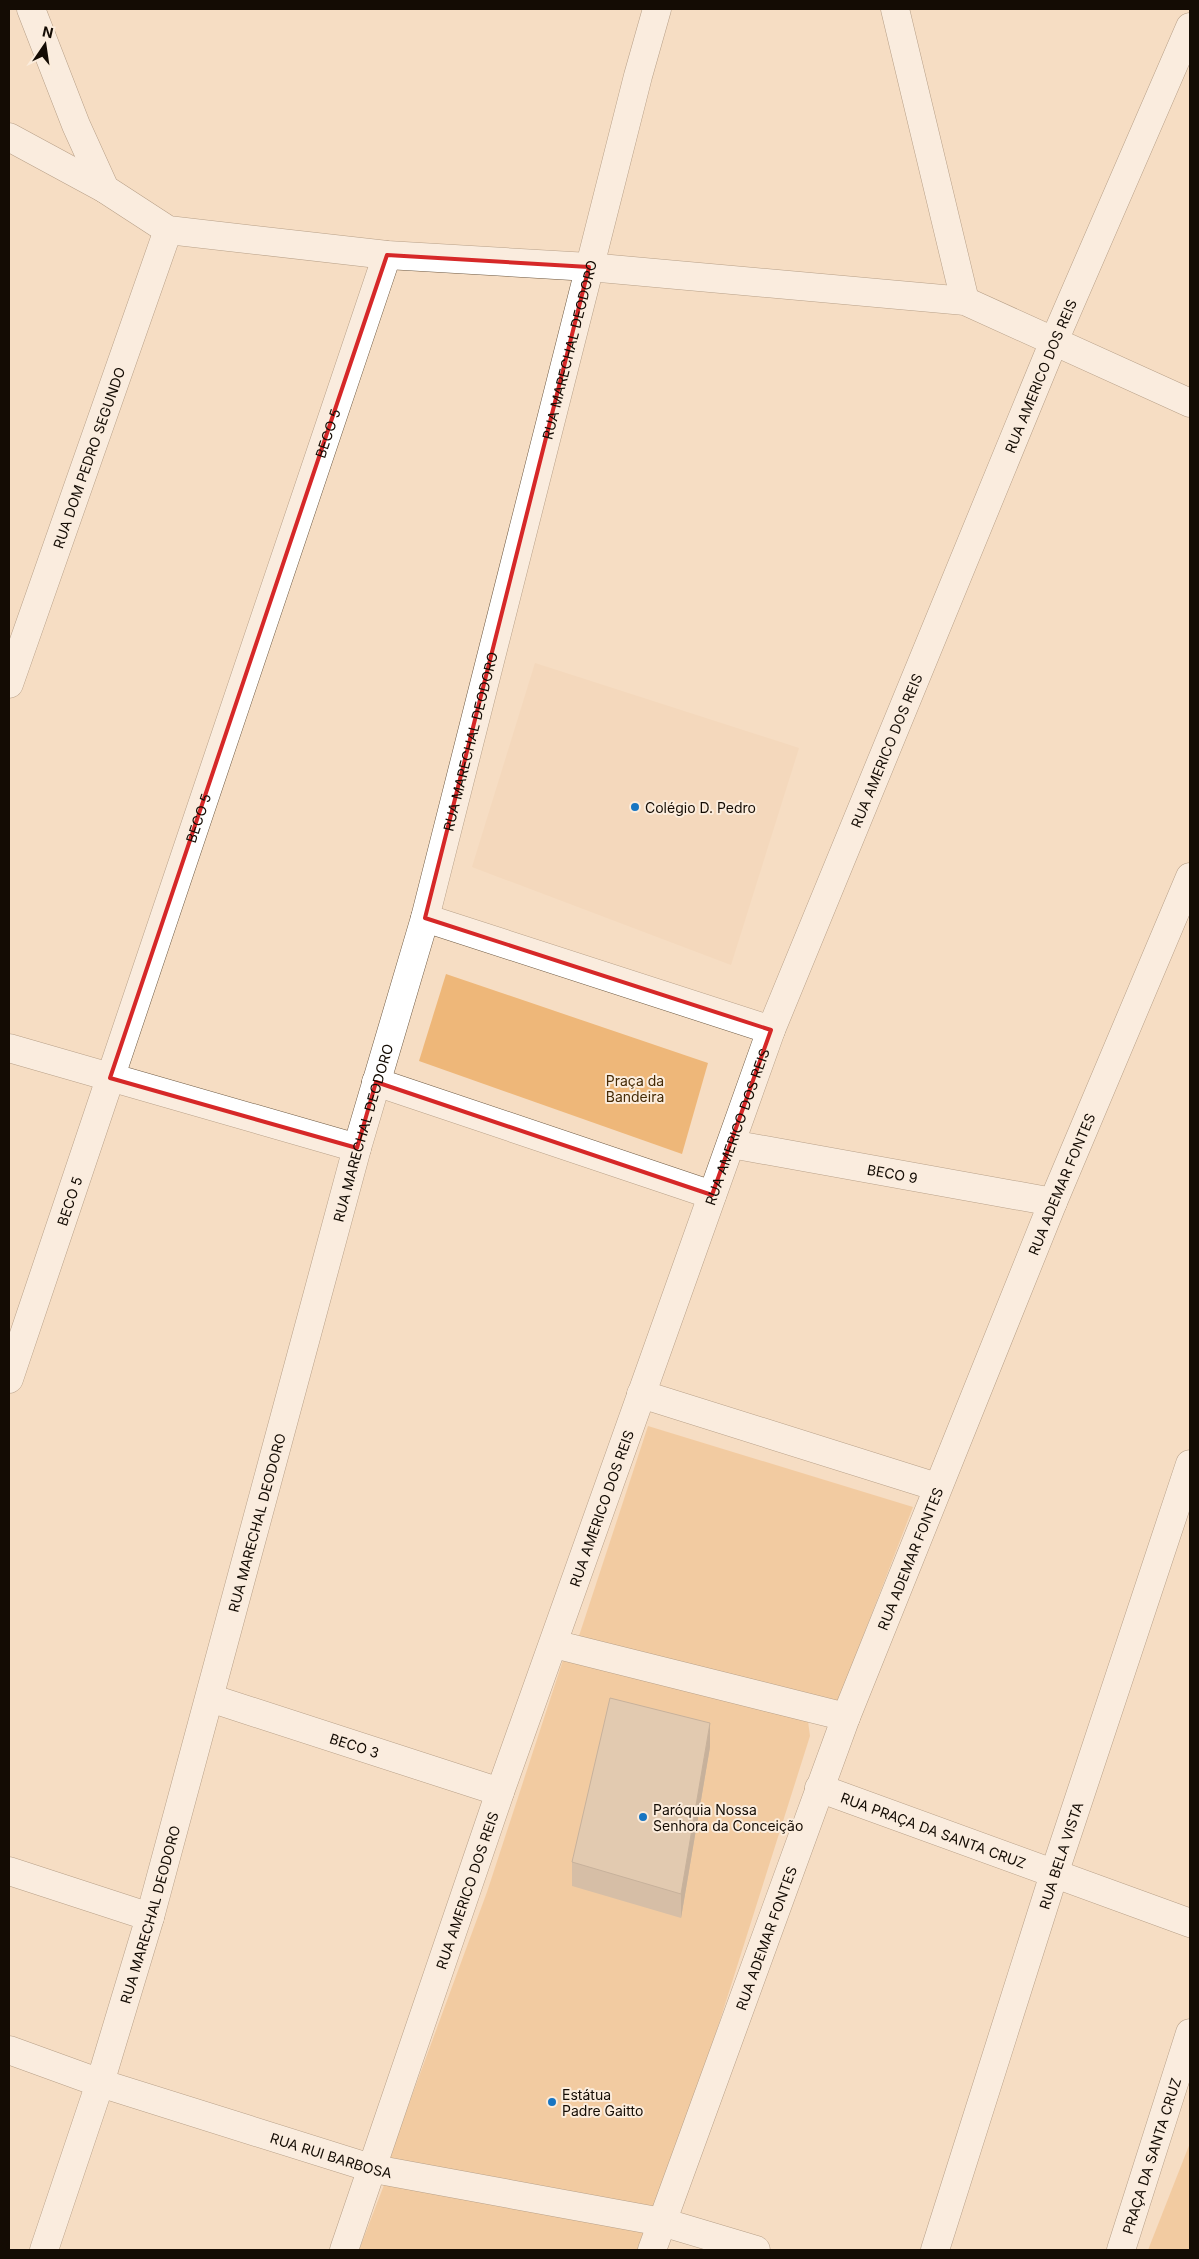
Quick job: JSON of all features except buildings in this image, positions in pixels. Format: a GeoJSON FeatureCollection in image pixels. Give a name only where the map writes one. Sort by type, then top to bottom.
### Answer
{"type":"FeatureCollection","features":[{"type":"Feature","properties":{"kind":"street"},"geometry":{"type":"LineString","coordinates":[[31,9],[76,125],[105,189]]}},
{"type":"Feature","properties":{"kind":"street","name":"RUA MARECHAL DEODORO"},"geometry":{"type":"LineString","coordinates":[[44,2250],[100,2083],[150,1917],[357,1148],[425,918],[589,267],[657,9]]}},
{"type":"Feature","properties":{"kind":"street"},"geometry":{"type":"LineString","coordinates":[[895,9],[965,302]]}},
{"type":"Feature","properties":{"kind":"street","name":"RUA AMERICO DOS REIS"},"geometry":{"type":"LineString","coordinates":[[344,2250],[374,2169],[500,1792],[771,1030],[1054,341],[1190,27]]}},
{"type":"Feature","properties":{"kind":"street"},"geometry":{"type":"LineString","coordinates":[[9,136],[105,189],[168,230],[387,254],[589,267],[965,302],[1190,403]]}},
{"type":"Feature","properties":{"kind":"street","name":"RUA DOM PEDRO SEGUNDO"},"geometry":{"type":"LineString","coordinates":[[9,684],[168,230]]}},
{"type":"Feature","properties":{"kind":"street","name":"BECO 5"},"geometry":{"type":"LineString","coordinates":[[9,1379],[387,254]]}},
{"type":"Feature","properties":{"kind":"street","name":"RUA ADEMAR FONTES"},"geometry":{"type":"LineString","coordinates":[[652,2250],[846,1717],[1053,1202],[1190,877]]}},
{"type":"Feature","properties":{"kind":"street"},"geometry":{"type":"LineString","coordinates":[[425,918],[771,1030]]}},
{"type":"Feature","properties":{"kind":"street"},"geometry":{"type":"LineString","coordinates":[[9,1048],[357,1148]]}},
{"type":"Feature","properties":{"kind":"street"},"geometry":{"type":"LineString","coordinates":[[376,1082],[712,1195]]}},
{"type":"Feature","properties":{"kind":"street","name":"BECO 9"},"geometry":{"type":"LineString","coordinates":[[731,1144],[1053,1202]]}},
{"type":"Feature","properties":{"kind":"street"},"geometry":{"type":"LineString","coordinates":[[641,1394],[937,1487]]}},
{"type":"Feature","properties":{"kind":"street","name":"RUA BELA VISTA"},"geometry":{"type":"LineString","coordinates":[[935,2250],[1054,1874],[1190,1464]]}},
{"type":"Feature","properties":{"kind":"street"},"geometry":{"type":"LineString","coordinates":[[554,1644],[846,1717]]}},
{"type":"Feature","properties":{"kind":"street","name":"BECO 3"},"geometry":{"type":"LineString","coordinates":[[210,1698],[500,1792]]}},
{"type":"Feature","properties":{"kind":"street","name":"RUA PRAÇA DA SANTA CRUZ"},"geometry":{"type":"LineString","coordinates":[[819,1788],[1190,1923]]}},
{"type":"Feature","properties":{"kind":"street"},"geometry":{"type":"LineString","coordinates":[[9,1871],[150,1917]]}},
{"type":"Feature","properties":{"kind":"street","name":"PRAÇA DA SANTA CRUZ"},"geometry":{"type":"LineString","coordinates":[[1121,2250],[1190,2033]]}},
{"type":"Feature","properties":{"kind":"street","name":"RUA RUI BARBOSA"},"geometry":{"type":"LineString","coordinates":[[9,2050],[100,2083],[374,2169],[662,2222],[756,2250]]}},
{"type":"Feature","properties":{"kind":"highlighted area"},"geometry":{"type":"Polygon","coordinates":[[[387,255],[589,267],[425,918],[771,1030],[712,1195],[376,1082],[357,1148],[110,1078],[387,255]]]}},
{"type":"Feature","properties":{"kind":"shaded area","name":"Colégio D. Pedro"},"geometry":{"type":"Polygon","coordinates":[[[535,663],[799,748],[731,965],[472,867],[535,663]]]}},
{"type":"Feature","properties":{"kind":"green space","name":"Praça da Bandeira"},"geometry":{"type":"Polygon","coordinates":[[[446,974],[708,1063],[682,1154],[419,1061],[446,974]]]}},
{"type":"Feature","properties":{"kind":"green space"},"geometry":{"type":"Polygon","coordinates":[[[648,1426],[913,1507],[837,1704],[577,1642],[648,1426]]]}},
{"type":"Feature","properties":{"kind":"green space"},"geometry":{"type":"Polygon","coordinates":[[[564,1657],[808,1721],[810,1736],[709,2055],[652,2209],[389,2158],[487,1892],[564,1657]]]}},
{"type":"Feature","properties":{"kind":"green space"},"geometry":{"type":"Polygon","coordinates":[[[1190,2143],[1190,2250],[1148,2250],[1190,2143]]]}},
{"type":"Feature","properties":{"kind":"green space"},"geometry":{"type":"Polygon","coordinates":[[[384,2185],[648,2232],[641,2250],[359,2250],[384,2185]]]}},
{"type":"Feature","properties":{"kind":"place","name":"Colégio D. Pedro"},"geometry":{"type":"Point","coordinates":[635,807]}},
{"type":"Feature","properties":{"kind":"place","name":"Paróquia Nossa Senhora da Conceição"},"geometry":{"type":"Point","coordinates":[643,1817]}},
{"type":"Feature","properties":{"kind":"place","name":"Estátua Padre Gaitto"},"geometry":{"type":"Point","coordinates":[552,2102]}}]}
